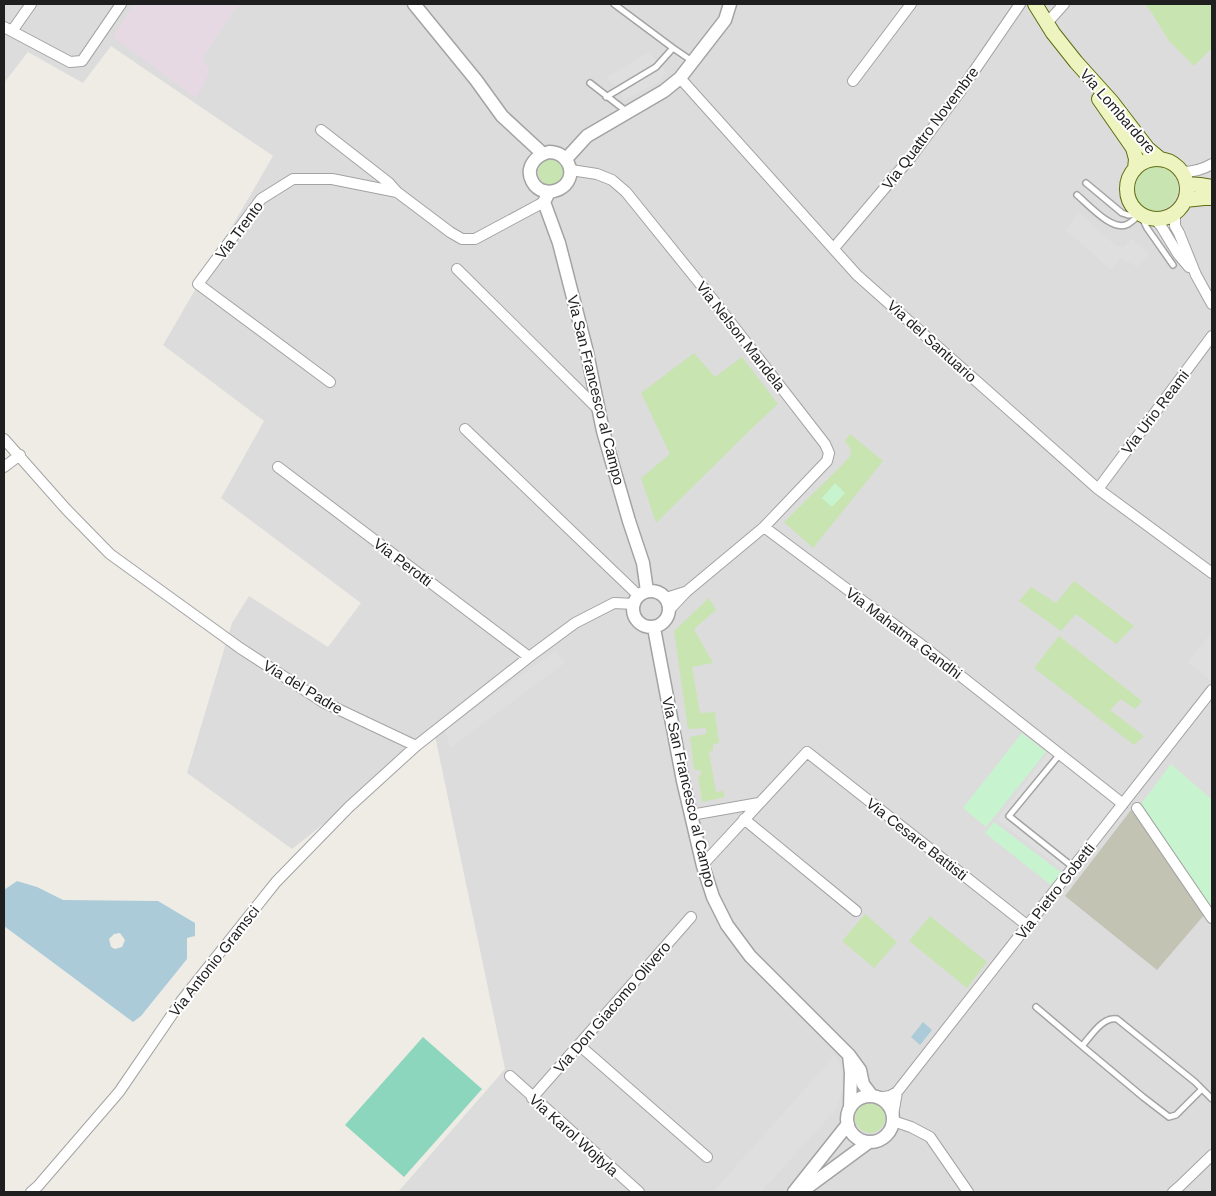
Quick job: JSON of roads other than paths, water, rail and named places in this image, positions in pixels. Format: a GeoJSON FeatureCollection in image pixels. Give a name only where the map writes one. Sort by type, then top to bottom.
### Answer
{"type":"FeatureCollection","features":[{"type":"Feature","properties":{"kind":"main road","name":"Via Lombardore"},"geometry":{"type":"LineString","coordinates":[[1035,4],[1076,62],[1112,102],[1148,149],[1160,159]]}},
{"type":"Feature","properties":{"kind":"main road","name":"Via Lombardore"},"geometry":{"type":"LineString","coordinates":[[1076,62],[1102,105],[1133,148],[1136,158],[1135,169]]}},
{"type":"Feature","properties":{"kind":"main road"},"geometry":{"type":"LineString","coordinates":[[1160,159],[1177,166],[1184,178],[1187,192],[1185,200],[1175,214],[1155,219],[1140,214],[1131,204],[1127,186],[1135,169],[1141,164],[1150,160],[1160,159]]}},
{"type":"Feature","properties":{"kind":"main road"},"geometry":{"type":"LineString","coordinates":[[1184,178],[1200,185],[1212,187]]}},
{"type":"Feature","properties":{"kind":"main road"},"geometry":{"type":"LineString","coordinates":[[1185,200],[1212,198]]}},
{"type":"Feature","properties":{"kind":"street"},"geometry":{"type":"LineString","coordinates":[[31,4],[8,29],[70,62],[82,62],[121,4]]}},
{"type":"Feature","properties":{"kind":"street"},"geometry":{"type":"LineString","coordinates":[[414,4],[476,80],[502,116],[542,153]]}},
{"type":"Feature","properties":{"kind":"street"},"geometry":{"type":"LineString","coordinates":[[569,165],[561,155],[555,152],[542,153],[532,162],[530,176],[533,183],[543,191],[546,197],[560,190],[569,179],[569,165],[587,136],[664,91],[680,78],[725,20],[730,4]]}},
{"type":"Feature","properties":{"kind":"street"},"geometry":{"type":"LineString","coordinates":[[853,81],[911,4]]}},
{"type":"Feature","properties":{"kind":"street","name":"Via Quattro Novembre"},"geometry":{"type":"LineString","coordinates":[[834,248],[911,157],[959,93],[1020,4]]}},
{"type":"Feature","properties":{"kind":"street"},"geometry":{"type":"LineString","coordinates":[[1047,22],[1064,4]]}},
{"type":"Feature","properties":{"kind":"street","name":"Via del Santuario"},"geometry":{"type":"LineString","coordinates":[[680,78],[857,275],[1098,489],[1212,573]]}},
{"type":"Feature","properties":{"kind":"street"},"geometry":{"type":"LineString","coordinates":[[321,130],[397,192]]}},
{"type":"Feature","properties":{"kind":"street"},"geometry":{"type":"LineString","coordinates":[[1184,178],[1192,172],[1203,170],[1212,164]]}},
{"type":"Feature","properties":{"kind":"street","name":"Via Nelson Mandela"},"geometry":{"type":"LineString","coordinates":[[569,165],[612,180],[626,192],[714,301],[825,444],[829,453],[827,461],[764,526]]}},
{"type":"Feature","properties":{"kind":"street","name":"Via Trento"},"geometry":{"type":"LineString","coordinates":[[330,382],[198,284],[261,199],[293,178],[332,179],[397,192],[450,232],[462,239],[475,240],[546,197]]}},
{"type":"Feature","properties":{"kind":"street","name":"Via San Francesco al Campo"},"geometry":{"type":"LineString","coordinates":[[546,197],[586,348],[608,449],[643,563],[640,597]]}},
{"type":"Feature","properties":{"kind":"street"},"geometry":{"type":"LineString","coordinates":[[1175,214],[1176,226],[1196,275],[1212,304]]}},
{"type":"Feature","properties":{"kind":"street"},"geometry":{"type":"LineString","coordinates":[[1155,219],[1178,254],[1196,275]]}},
{"type":"Feature","properties":{"kind":"street"},"geometry":{"type":"LineString","coordinates":[[456,269],[598,410]]}},
{"type":"Feature","properties":{"kind":"street","name":"Via Urio Reami"},"geometry":{"type":"LineString","coordinates":[[1098,489],[1212,336]]}},
{"type":"Feature","properties":{"kind":"street"},"geometry":{"type":"LineString","coordinates":[[465,429],[640,597]]}},
{"type":"Feature","properties":{"kind":"street","name":"Via del Padre"},"geometry":{"type":"LineString","coordinates":[[4,439],[66,509],[110,554],[240,648],[323,702],[416,746]]}},
{"type":"Feature","properties":{"kind":"street"},"geometry":{"type":"LineString","coordinates":[[4,467],[20,455]]}},
{"type":"Feature","properties":{"kind":"street","name":"Via Perotti"},"geometry":{"type":"LineString","coordinates":[[278,467],[529,657]]}},
{"type":"Feature","properties":{"kind":"street"},"geometry":{"type":"LineString","coordinates":[[668,604],[686,592],[764,526]]}},
{"type":"Feature","properties":{"kind":"street","name":"Via Mahatma Gandhi"},"geometry":{"type":"LineString","coordinates":[[764,526],[919,644],[1123,804]]}},
{"type":"Feature","properties":{"kind":"street"},"geometry":{"type":"LineString","coordinates":[[416,746],[575,623],[614,603],[658,592],[668,604],[669,614],[664,623],[654,628],[648,628],[637,621],[633,610],[640,597]]}},
{"type":"Feature","properties":{"kind":"street","name":"Via San Francesco al Campo"},"geometry":{"type":"LineString","coordinates":[[654,628],[691,815],[703,866],[713,897],[727,925],[750,956],[849,1055],[860,1070],[863,1084],[875,1097]]}},
{"type":"Feature","properties":{"kind":"street","name":"Via Pietro Gobetti"},"geometry":{"type":"LineString","coordinates":[[893,1118],[897,1092],[1212,690]]}},
{"type":"Feature","properties":{"kind":"street","name":"Via Antonio Gramsci"},"geometry":{"type":"LineString","coordinates":[[31,1192],[119,1092],[182,1000],[276,882],[349,807],[416,746]]}},
{"type":"Feature","properties":{"kind":"street","name":"Via Cesare Battisti"},"geometry":{"type":"LineString","coordinates":[[759,803],[807,752],[1028,926]]}},
{"type":"Feature","properties":{"kind":"street"},"geometry":{"type":"LineString","coordinates":[[691,815],[759,803]]}},
{"type":"Feature","properties":{"kind":"street"},"geometry":{"type":"LineString","coordinates":[[703,866],[706,860],[759,803]]}},
{"type":"Feature","properties":{"kind":"street"},"geometry":{"type":"LineString","coordinates":[[1137,808],[1212,918]]}},
{"type":"Feature","properties":{"kind":"street"},"geometry":{"type":"LineString","coordinates":[[744,819],[856,911]]}},
{"type":"Feature","properties":{"kind":"street","name":"Via Don Giacomo Olivero"},"geometry":{"type":"LineString","coordinates":[[532,1098],[691,917]]}},
{"type":"Feature","properties":{"kind":"street"},"geometry":{"type":"LineString","coordinates":[[579,1045],[707,1156]]}},
{"type":"Feature","properties":{"kind":"street"},"geometry":{"type":"LineString","coordinates":[[849,1055],[851,1073],[850,1108]]}},
{"type":"Feature","properties":{"kind":"street","name":"Via Karol Wojtyla"},"geometry":{"type":"LineString","coordinates":[[510,1076],[532,1098],[639,1192]]}},
{"type":"Feature","properties":{"kind":"street"},"geometry":{"type":"LineString","coordinates":[[875,1097],[885,1102],[890,1108],[893,1118],[892,1128],[888,1134],[876,1142],[862,1141],[850,1131],[848,1124],[847,1116],[854,1102],[866,1097],[890,1096],[897,1092]]}},
{"type":"Feature","properties":{"kind":"street"},"geometry":{"type":"LineString","coordinates":[[893,1118],[930,1137],[968,1192]]}},
{"type":"Feature","properties":{"kind":"street"},"geometry":{"type":"LineString","coordinates":[[794,1192],[848,1124]]}},
{"type":"Feature","properties":{"kind":"street"},"geometry":{"type":"LineString","coordinates":[[801,1192],[869,1142]]}},
{"type":"Feature","properties":{"kind":"street"},"geometry":{"type":"LineString","coordinates":[[1172,1192],[1212,1155]]}},
{"type":"Feature","properties":{"kind":"lane"},"geometry":{"type":"LineString","coordinates":[[614,4],[672,48],[693,61]]}},
{"type":"Feature","properties":{"kind":"lane"},"geometry":{"type":"LineString","coordinates":[[606,97],[656,68],[672,48]]}},
{"type":"Feature","properties":{"kind":"lane"},"geometry":{"type":"LineString","coordinates":[[590,83],[628,113]]}},
{"type":"Feature","properties":{"kind":"lane"},"geometry":{"type":"LineString","coordinates":[[1086,183],[1122,213],[1128,215],[1140,214]]}},
{"type":"Feature","properties":{"kind":"lane"},"geometry":{"type":"LineString","coordinates":[[1076,195],[1109,223],[1120,226],[1128,225],[1140,214]]}},
{"type":"Feature","properties":{"kind":"lane"},"geometry":{"type":"LineString","coordinates":[[1140,214],[1147,228],[1173,265]]}},
{"type":"Feature","properties":{"kind":"lane"},"geometry":{"type":"LineString","coordinates":[[1060,754],[1009,816],[1074,868]]}},
{"type":"Feature","properties":{"kind":"lane"},"geometry":{"type":"LineString","coordinates":[[1036,1007],[1169,1117],[1176,1116],[1202,1089]]}},
{"type":"Feature","properties":{"kind":"lane"},"geometry":{"type":"LineString","coordinates":[[1082,1046],[1104,1021],[1117,1018],[1195,1082],[1212,1100]]}},
{"type":"Feature","properties":{"kind":"water"},"geometry":{"type":"Polygon","coordinates":[[[17,881],[37,887],[63,900],[158,901],[195,923],[195,936],[187,938],[187,959],[141,1016],[133,1022],[4,926],[4,890],[17,881]],[[120,933],[114,934],[109,939],[111,947],[115,949],[122,947],[125,940],[120,933]]]}},
{"type":"Feature","properties":{"kind":"water"},"geometry":{"type":"Polygon","coordinates":[[[923,1022],[932,1030],[920,1045],[911,1037],[923,1022]]]}}]}
